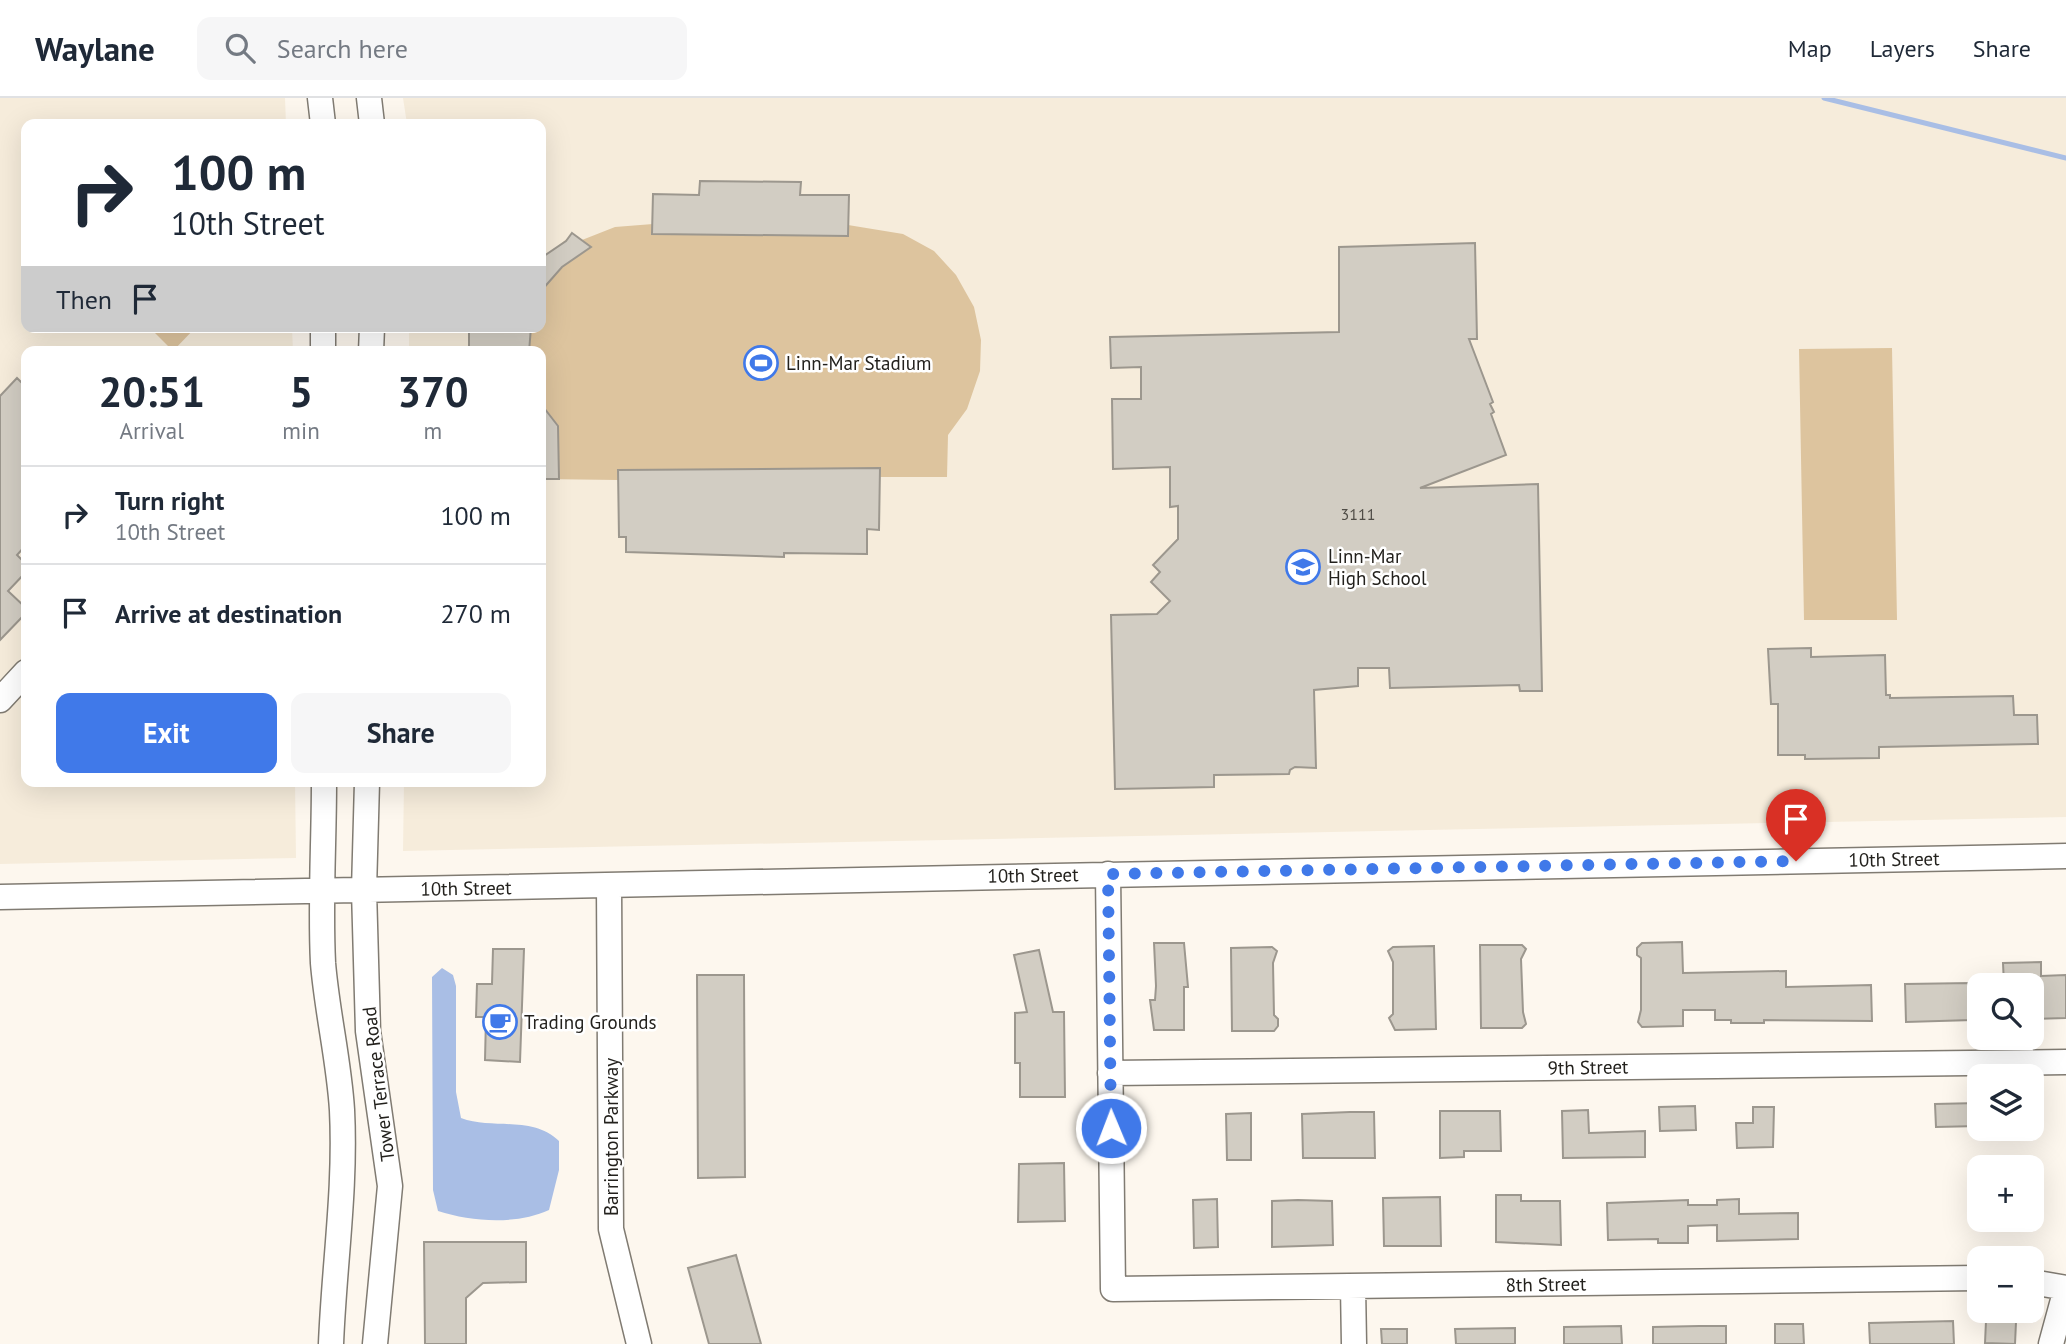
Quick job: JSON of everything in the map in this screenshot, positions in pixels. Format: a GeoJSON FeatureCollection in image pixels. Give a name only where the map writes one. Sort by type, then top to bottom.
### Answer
{"type":"FeatureCollection","features":[{"type":"Feature","properties":{"kind":"street"},"geometry":{"type":"LineString","coordinates":[[320,98],[322,119]]}},
{"type":"Feature","properties":{"kind":"street"},"geometry":{"type":"LineString","coordinates":[[369,98],[371,119]]}},
{"type":"Feature","properties":{"kind":"street"},"geometry":{"type":"LineString","coordinates":[[0,700],[21,677]]}},
{"type":"Feature","properties":{"kind":"street","name":"Tower Terrace Road"},"geometry":{"type":"LineString","coordinates":[[324,787],[324,851],[320,891],[324,965],[342,1108],[343,1179],[331,1344]]}},
{"type":"Feature","properties":{"kind":"street","name":"Tower Terrace Road"},"geometry":{"type":"LineString","coordinates":[[367,787],[364,890],[368,1031],[390,1186],[375,1344]]}},
{"type":"Feature","properties":{"kind":"street","name":"10th Street"},"geometry":{"type":"LineString","coordinates":[[0,897],[2066,856]]}},
{"type":"Feature","properties":{"kind":"street"},"geometry":{"type":"LineString","coordinates":[[1108,874],[1110,1073]]}},
{"type":"Feature","properties":{"kind":"street","name":"Barrington Parkway"},"geometry":{"type":"LineString","coordinates":[[609,885],[611,1229],[639,1344]]}},
{"type":"Feature","properties":{"kind":"street","name":"9th Street"},"geometry":{"type":"LineString","coordinates":[[1110,1073],[2066,1062]]}},
{"type":"Feature","properties":{"kind":"street","name":"8th Street"},"geometry":{"type":"LineString","coordinates":[[1110,1073],[1113,1289],[1967,1278]]}},
{"type":"Feature","properties":{"kind":"street"},"geometry":{"type":"LineString","coordinates":[[2044,1284],[2066,1288],[2051,1344]]}},
{"type":"Feature","properties":{"kind":"street"},"geometry":{"type":"LineString","coordinates":[[1353,1286],[1354,1344]]}},
{"type":"Feature","properties":{"kind":"shaded area"},"geometry":{"type":"Polygon","coordinates":[[[0,98],[285,98],[286,119],[21,119],[21,333],[292,333],[293,346],[21,346],[21,787],[295,787],[296,858],[0,864],[0,98]]]}},
{"type":"Feature","properties":{"kind":"shaded area","name":"Linn-Mar High School"},"geometry":{"type":"Polygon","coordinates":[[[403,98],[2066,98],[2066,817],[403,851],[404,787],[546,787],[546,346],[409,346],[409,333],[546,333],[546,119],[406,119],[403,98]]]}},
{"type":"Feature","properties":{"kind":"shaded area","name":"Linn-Mar Stadium"},"geometry":{"type":"Polygon","coordinates":[[[700,181],[801,182],[801,195],[849,195],[848,225],[903,234],[934,251],[956,275],[974,307],[981,340],[980,371],[967,409],[948,435],[947,477],[880,477],[879,530],[867,530],[867,554],[784,553],[784,557],[626,552],[627,537],[618,537],[618,480],[546,479],[546,346],[469,346],[469,333],[546,333],[546,256],[573,234],[582,240],[615,227],[653,224],[653,194],[699,195],[700,181]]]}},
{"type":"Feature","properties":{"kind":"shaded area"},"geometry":{"type":"Polygon","coordinates":[[[155,333],[190,333],[178,346],[168,346],[155,333]]]}},
{"type":"Feature","properties":{"kind":"shaded area"},"geometry":{"type":"Polygon","coordinates":[[[1892,348],[1897,620],[1804,620],[1799,349],[1892,348]]]}},
{"type":"Feature","properties":{"kind":"water"},"geometry":{"type":"Polygon","coordinates":[[[442,968],[453,975],[456,986],[456,1092],[461,1118],[486,1123],[525,1125],[548,1133],[559,1141],[559,1170],[549,1210],[508,1220],[465,1218],[438,1211],[433,1190],[432,977],[442,968]]]}},
{"type":"Feature","properties":{"kind":"building"},"geometry":{"type":"Polygon","coordinates":[[[700,181],[801,182],[800,195],[849,195],[848,236],[652,234],[653,194],[699,195],[700,181]]]}},
{"type":"Feature","properties":{"kind":"building"},"geometry":{"type":"Polygon","coordinates":[[[572,233],[591,247],[562,267],[546,285],[546,255],[566,241],[572,233]]]}},
{"type":"Feature","properties":{"kind":"building"},"geometry":{"type":"Polygon","coordinates":[[[1475,243],[1477,339],[1469,339],[1493,402],[1490,404],[1494,412],[1491,414],[1506,455],[1420,488],[1538,484],[1542,691],[1520,691],[1519,685],[1390,688],[1389,668],[1358,668],[1358,686],[1314,690],[1316,768],[1295,767],[1289,774],[1214,775],[1214,787],[1115,789],[1111,615],[1157,614],[1170,601],[1151,582],[1160,572],[1153,565],[1178,539],[1178,506],[1170,507],[1170,467],[1113,469],[1112,399],[1141,399],[1141,367],[1111,368],[1110,337],[1339,332],[1339,247],[1475,243]]]}},
{"type":"Feature","properties":{"kind":"building"},"geometry":{"type":"Polygon","coordinates":[[[469,333],[531,333],[529,346],[469,346],[469,333]]]}},
{"type":"Feature","properties":{"kind":"building"},"geometry":{"type":"Polygon","coordinates":[[[17,378],[21,382],[21,551],[17,555],[21,559],[21,577],[8,591],[21,603],[21,618],[0,640],[0,396],[17,378]]]}},
{"type":"Feature","properties":{"kind":"building"},"geometry":{"type":"Polygon","coordinates":[[[546,410],[558,426],[559,479],[546,479],[546,410]]]}},
{"type":"Feature","properties":{"kind":"building"},"geometry":{"type":"Polygon","coordinates":[[[880,468],[879,530],[867,529],[867,554],[784,553],[784,557],[626,552],[626,537],[619,537],[618,470],[880,468]]]}},
{"type":"Feature","properties":{"kind":"building"},"geometry":{"type":"Polygon","coordinates":[[[1811,648],[1811,657],[1885,655],[1886,695],[1890,695],[1890,698],[2013,696],[2014,715],[2037,715],[2038,744],[1879,747],[1879,758],[1805,759],[1805,755],[1778,755],[1778,704],[1771,704],[1768,649],[1811,648]]]}},
{"type":"Feature","properties":{"kind":"building"},"geometry":{"type":"Polygon","coordinates":[[[1682,942],[1683,973],[1786,971],[1786,987],[1871,985],[1872,1021],[1764,1020],[1764,1023],[1731,1023],[1731,1020],[1715,1020],[1715,1010],[1683,1010],[1683,1026],[1642,1027],[1638,1022],[1641,1010],[1641,958],[1637,955],[1637,948],[1642,943],[1682,942]]]}},
{"type":"Feature","properties":{"kind":"building"},"geometry":{"type":"Polygon","coordinates":[[[1154,943],[1184,943],[1188,987],[1184,987],[1184,1030],[1154,1030],[1150,1000],[1155,1000],[1156,986],[1154,943]]]}},
{"type":"Feature","properties":{"kind":"building"},"geometry":{"type":"Polygon","coordinates":[[[1480,945],[1522,945],[1526,949],[1521,959],[1526,1024],[1522,1028],[1481,1028],[1480,945]]]}},
{"type":"Feature","properties":{"kind":"building"},"geometry":{"type":"Polygon","coordinates":[[[1434,946],[1436,1029],[1395,1030],[1389,1018],[1393,1014],[1393,962],[1388,951],[1393,947],[1434,946]]]}},
{"type":"Feature","properties":{"kind":"building"},"geometry":{"type":"Polygon","coordinates":[[[1272,947],[1277,951],[1273,963],[1274,1015],[1278,1019],[1278,1026],[1274,1031],[1232,1031],[1231,948],[1272,947]]]}},
{"type":"Feature","properties":{"kind":"building"},"geometry":{"type":"Polygon","coordinates":[[[493,949],[524,949],[520,1062],[485,1060],[486,1017],[476,1017],[477,984],[492,984],[493,949]]]}},
{"type":"Feature","properties":{"kind":"building"},"geometry":{"type":"Polygon","coordinates":[[[1039,950],[1053,1012],[1064,1012],[1065,1097],[1020,1097],[1020,1063],[1015,1063],[1015,1013],[1027,1012],[1014,955],[1039,950]]]}},
{"type":"Feature","properties":{"kind":"building"},"geometry":{"type":"Polygon","coordinates":[[[2041,962],[2041,973],[2003,973],[2003,963],[2041,962]]]}},
{"type":"Feature","properties":{"kind":"building"},"geometry":{"type":"Polygon","coordinates":[[[697,975],[744,975],[745,1177],[698,1178],[697,975]]]}},
{"type":"Feature","properties":{"kind":"building"},"geometry":{"type":"Polygon","coordinates":[[[2066,975],[2066,1018],[2044,1019],[2044,976],[2066,975]]]}},
{"type":"Feature","properties":{"kind":"building"},"geometry":{"type":"Polygon","coordinates":[[[1967,983],[1967,1020],[1906,1022],[1905,984],[1967,983]]]}},
{"type":"Feature","properties":{"kind":"building"},"geometry":{"type":"Polygon","coordinates":[[[1967,1103],[1967,1126],[1936,1127],[1935,1104],[1967,1103]]]}},
{"type":"Feature","properties":{"kind":"building"},"geometry":{"type":"Polygon","coordinates":[[[1695,1106],[1696,1130],[1660,1131],[1659,1107],[1695,1106]]]}},
{"type":"Feature","properties":{"kind":"building"},"geometry":{"type":"Polygon","coordinates":[[[1753,1107],[1774,1107],[1773,1147],[1737,1148],[1736,1123],[1753,1123],[1753,1107]]]}},
{"type":"Feature","properties":{"kind":"building"},"geometry":{"type":"Polygon","coordinates":[[[1588,1110],[1589,1133],[1645,1131],[1645,1157],[1563,1158],[1562,1111],[1588,1110]]]}},
{"type":"Feature","properties":{"kind":"building"},"geometry":{"type":"Polygon","coordinates":[[[1440,1111],[1500,1111],[1501,1151],[1464,1151],[1464,1157],[1440,1158],[1440,1111]]]}},
{"type":"Feature","properties":{"kind":"building"},"geometry":{"type":"Polygon","coordinates":[[[1374,1112],[1375,1158],[1303,1158],[1302,1114],[1374,1112]]]}},
{"type":"Feature","properties":{"kind":"building"},"geometry":{"type":"Polygon","coordinates":[[[1251,1113],[1251,1160],[1227,1160],[1226,1114],[1251,1113]]]}},
{"type":"Feature","properties":{"kind":"building"},"geometry":{"type":"Polygon","coordinates":[[[1064,1163],[1065,1221],[1018,1222],[1019,1164],[1064,1163]]]}},
{"type":"Feature","properties":{"kind":"building"},"geometry":{"type":"Polygon","coordinates":[[[1496,1195],[1521,1195],[1521,1201],[1560,1201],[1561,1245],[1496,1242],[1496,1195]]]}},
{"type":"Feature","properties":{"kind":"building"},"geometry":{"type":"Polygon","coordinates":[[[1440,1197],[1441,1246],[1384,1246],[1383,1198],[1440,1197]]]}},
{"type":"Feature","properties":{"kind":"building"},"geometry":{"type":"Polygon","coordinates":[[[1217,1199],[1218,1247],[1194,1248],[1193,1200],[1217,1199]]]}},
{"type":"Feature","properties":{"kind":"building"},"geometry":{"type":"Polygon","coordinates":[[[1739,1199],[1739,1214],[1798,1213],[1798,1239],[1717,1241],[1717,1225],[1688,1226],[1688,1243],[1658,1243],[1658,1239],[1608,1240],[1607,1203],[1688,1200],[1688,1205],[1717,1205],[1717,1200],[1739,1199]]]}},
{"type":"Feature","properties":{"kind":"building"},"geometry":{"type":"Polygon","coordinates":[[[1272,1201],[1332,1201],[1333,1245],[1272,1247],[1272,1201]]]}},
{"type":"Feature","properties":{"kind":"building"},"geometry":{"type":"Polygon","coordinates":[[[424,1242],[526,1242],[526,1282],[483,1283],[466,1298],[466,1344],[425,1344],[424,1242]]]}},
{"type":"Feature","properties":{"kind":"building"},"geometry":{"type":"Polygon","coordinates":[[[736,1255],[761,1344],[709,1344],[688,1268],[736,1255]]]}},
{"type":"Feature","properties":{"kind":"building"},"geometry":{"type":"Polygon","coordinates":[[[1953,1321],[1954,1344],[1870,1344],[1869,1323],[1953,1321]]]}},
{"type":"Feature","properties":{"kind":"building"},"geometry":{"type":"Polygon","coordinates":[[[1986,1323],[2016,1323],[2015,1344],[1985,1343],[1986,1323]]]}},
{"type":"Feature","properties":{"kind":"building"},"geometry":{"type":"Polygon","coordinates":[[[1775,1324],[1803,1324],[1804,1344],[1775,1344],[1775,1324]]]}},
{"type":"Feature","properties":{"kind":"building"},"geometry":{"type":"Polygon","coordinates":[[[1621,1326],[1622,1344],[1564,1344],[1564,1327],[1621,1326]]]}},
{"type":"Feature","properties":{"kind":"building"},"geometry":{"type":"Polygon","coordinates":[[[1726,1326],[1726,1344],[1653,1344],[1653,1327],[1726,1326]]]}},
{"type":"Feature","properties":{"kind":"building"},"geometry":{"type":"Polygon","coordinates":[[[1515,1328],[1515,1344],[1456,1344],[1455,1329],[1515,1328]]]}},
{"type":"Feature","properties":{"kind":"building"},"geometry":{"type":"Polygon","coordinates":[[[1381,1329],[1407,1329],[1407,1344],[1382,1344],[1381,1329]]]}},
{"type":"Feature","properties":{"kind":"waterway"},"geometry":{"type":"LineString","coordinates":[[1824,98],[2066,158]]}},
{"type":"Feature","properties":{"kind":"place","name":"Linn-Mar Stadium"},"geometry":{"type":"Point","coordinates":[761,363]}},
{"type":"Feature","properties":{"kind":"place","name":"Linn-Mar High School"},"geometry":{"type":"Point","coordinates":[1303,567]}},
{"type":"Feature","properties":{"kind":"place","name":"Trading Grounds"},"geometry":{"type":"Point","coordinates":[500,1022]}},
{"type":"Feature","properties":{"kind":"route"},"geometry":{"type":"LineString","coordinates":[[1111,1128],[1108,874],[1796,861]]}}]}
